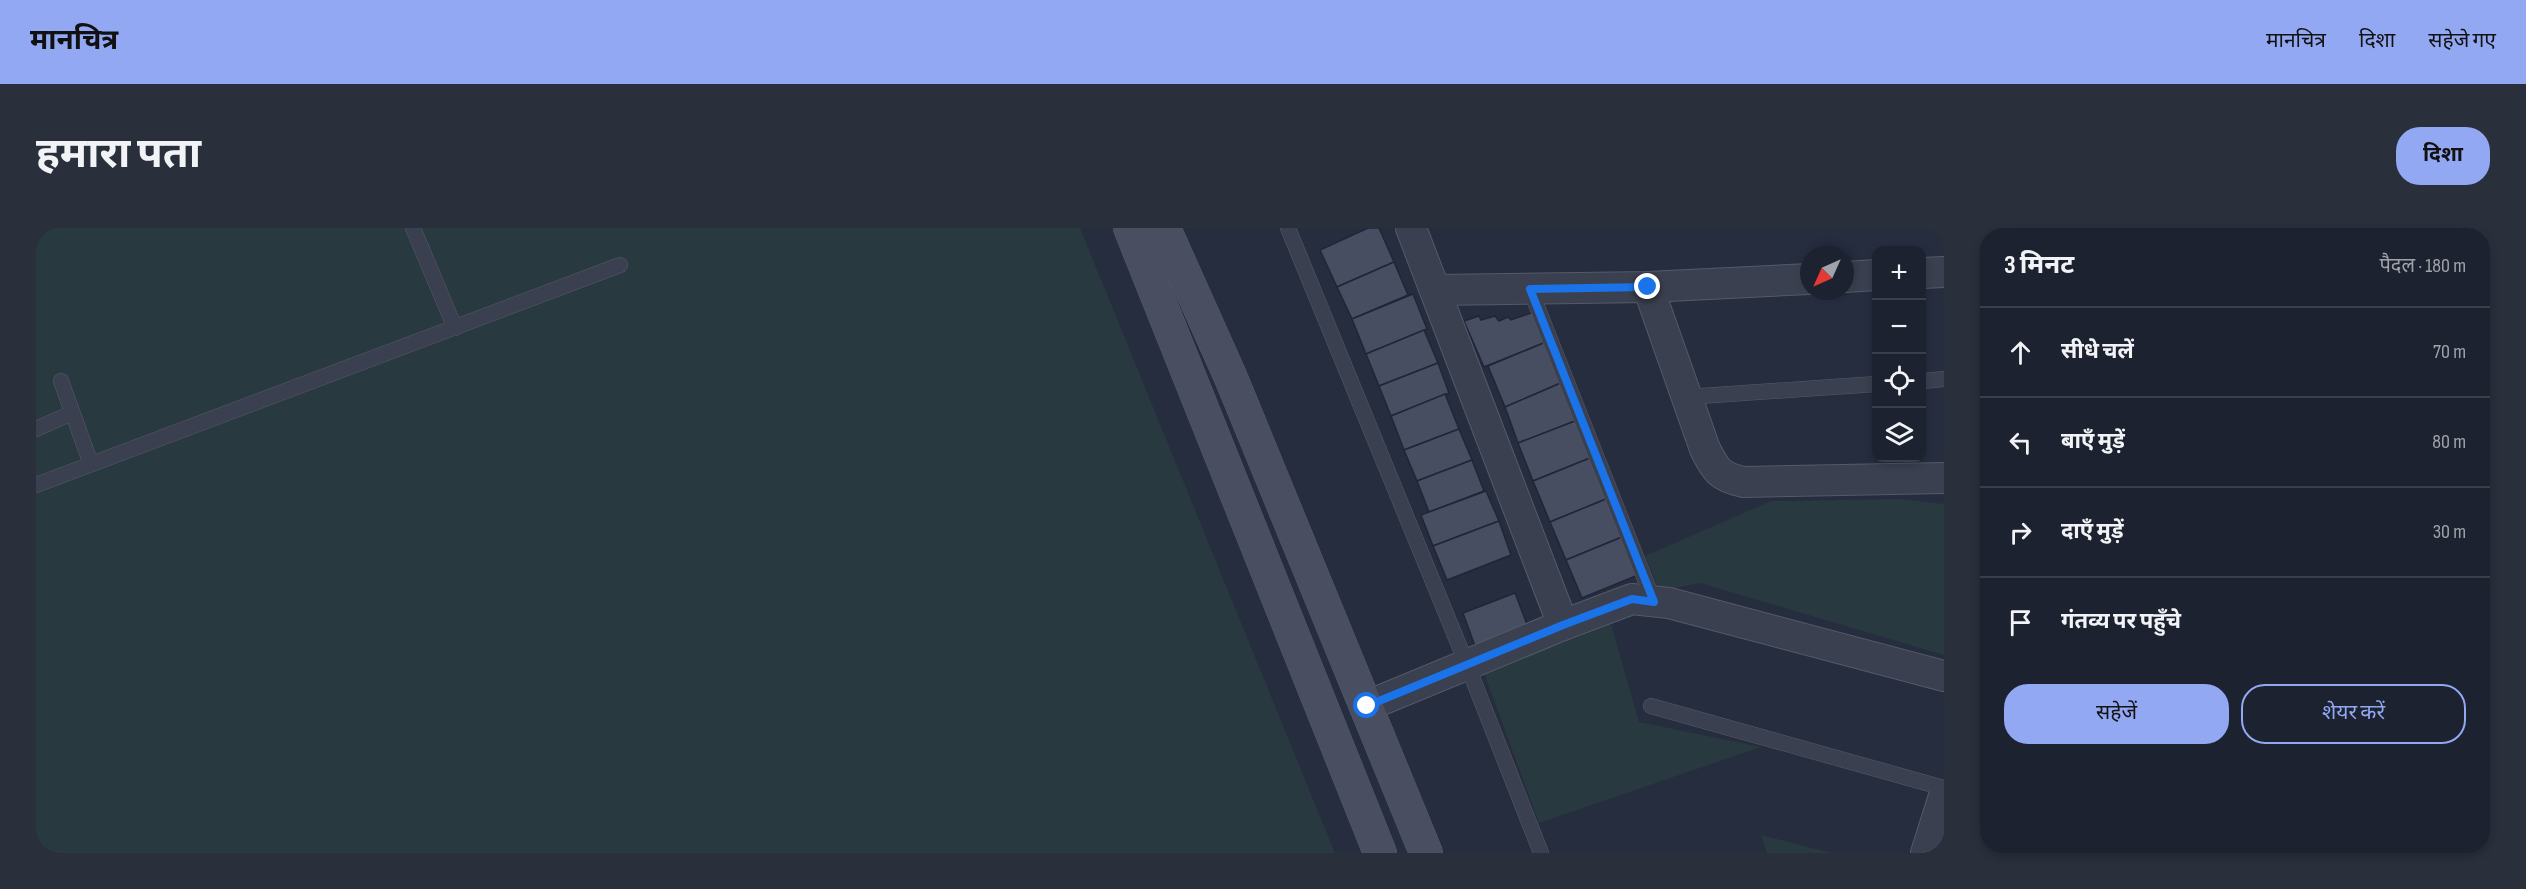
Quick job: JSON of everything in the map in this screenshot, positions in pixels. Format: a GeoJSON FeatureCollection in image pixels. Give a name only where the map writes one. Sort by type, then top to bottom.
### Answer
{"type":"FeatureCollection","features":[{"type":"Feature","properties":{"kind":"street"},"geometry":{"type":"LineString","coordinates":[[1130,228],[1380,853]]}},
{"type":"Feature","properties":{"kind":"street"},"geometry":{"type":"LineString","coordinates":[[1164,228],[1231,378],[1426,853]]}},
{"type":"Feature","properties":{"kind":"street"},"geometry":{"type":"LineString","coordinates":[[1411,228],[1563,625]]}},
{"type":"Feature","properties":{"kind":"street"},"geometry":{"type":"LineString","coordinates":[[1926,273],[1944,272]]}},
{"type":"Feature","properties":{"kind":"street"},"geometry":{"type":"LineString","coordinates":[[1854,276],[1872,275]]}},
{"type":"Feature","properties":{"kind":"street"},"geometry":{"type":"LineString","coordinates":[[1435,290],[1648,287],[1800,279]]}},
{"type":"Feature","properties":{"kind":"street"},"geometry":{"type":"LineString","coordinates":[[1648,287],[1714,469],[1727,479],[1744,482],[1944,478]]}},
{"type":"Feature","properties":{"kind":"street"},"geometry":{"type":"LineString","coordinates":[[1367,706],[1632,599],[1669,603],[1944,676]]}},
{"type":"Feature","properties":{"kind":"street"},"geometry":{"type":"LineString","coordinates":[[1926,853],[1944,796]]}},
{"type":"Feature","properties":{"kind":"lane"},"geometry":{"type":"LineString","coordinates":[[413,228],[455,328]]}},
{"type":"Feature","properties":{"kind":"lane"},"geometry":{"type":"LineString","coordinates":[[1288,228],[1467,664],[1540,853]]}},
{"type":"Feature","properties":{"kind":"lane"},"geometry":{"type":"LineString","coordinates":[[36,485],[620,266]]}},
{"type":"Feature","properties":{"kind":"lane"},"geometry":{"type":"LineString","coordinates":[[1530,289],[1654,602]]}},
{"type":"Feature","properties":{"kind":"lane"},"geometry":{"type":"LineString","coordinates":[[1926,381],[1944,379]]}},
{"type":"Feature","properties":{"kind":"lane"},"geometry":{"type":"LineString","coordinates":[[61,381],[91,464]]}},
{"type":"Feature","properties":{"kind":"lane"},"geometry":{"type":"LineString","coordinates":[[1686,397],[1872,384]]}},
{"type":"Feature","properties":{"kind":"lane"},"geometry":{"type":"LineString","coordinates":[[36,429],[72,412]]}},
{"type":"Feature","properties":{"kind":"lane"},"geometry":{"type":"LineString","coordinates":[[1651,706],[1944,788]]}},
{"type":"Feature","properties":{"kind":"shaded area"},"geometry":{"type":"Polygon","coordinates":[[[36,228],[1080,228],[1335,853],[36,853],[36,228]]]}},
{"type":"Feature","properties":{"kind":"shaded area"},"geometry":{"type":"Polygon","coordinates":[[[1900,499],[1944,504],[1944,655],[1700,583],[1660,591],[1645,556],[1771,501],[1900,499]]]}},
{"type":"Feature","properties":{"kind":"shaded area"},"geometry":{"type":"Polygon","coordinates":[[[1611,624],[1639,722],[1761,747],[1539,823],[1484,673],[1611,624]]]}},
{"type":"Feature","properties":{"kind":"shaded area"},"geometry":{"type":"Polygon","coordinates":[[[1761,835],[1832,853],[1767,853],[1761,835]]]}},
{"type":"Feature","properties":{"kind":"building"},"geometry":{"type":"Polygon","coordinates":[[[1368,228],[1379,228],[1394,262],[1337,287],[1320,250],[1368,228]]]}},
{"type":"Feature","properties":{"kind":"building"},"geometry":{"type":"Polygon","coordinates":[[[1394,262],[1408,295],[1352,319],[1337,287],[1394,262]]]}},
{"type":"Feature","properties":{"kind":"building"},"geometry":{"type":"Polygon","coordinates":[[[1413,294],[1427,329],[1366,354],[1352,319],[1413,294]]]}},
{"type":"Feature","properties":{"kind":"building"},"geometry":{"type":"Polygon","coordinates":[[[1534,312],[1546,342],[1484,367],[1464,321],[1479,316],[1481,320],[1495,316],[1499,321],[1508,317],[1511,320],[1534,312]]]}},
{"type":"Feature","properties":{"kind":"building"},"geometry":{"type":"Polygon","coordinates":[[[1424,330],[1438,363],[1379,386],[1366,354],[1424,330]]]}},
{"type":"Feature","properties":{"kind":"building"},"geometry":{"type":"Polygon","coordinates":[[[1546,342],[1563,382],[1505,407],[1488,366],[1546,342]]]}},
{"type":"Feature","properties":{"kind":"building"},"geometry":{"type":"Polygon","coordinates":[[[1438,363],[1449,393],[1391,416],[1379,386],[1438,363]]]}},
{"type":"Feature","properties":{"kind":"building"},"geometry":{"type":"Polygon","coordinates":[[[1563,382],[1575,421],[1518,443],[1505,407],[1563,382]]]}},
{"type":"Feature","properties":{"kind":"building"},"geometry":{"type":"Polygon","coordinates":[[[1445,394],[1459,429],[1404,450],[1391,416],[1445,394]]]}},
{"type":"Feature","properties":{"kind":"building"},"geometry":{"type":"Polygon","coordinates":[[[1575,421],[1590,458],[1533,481],[1518,443],[1575,421]]]}},
{"type":"Feature","properties":{"kind":"building"},"geometry":{"type":"Polygon","coordinates":[[[1459,429],[1472,460],[1417,481],[1404,450],[1459,429]]]}},
{"type":"Feature","properties":{"kind":"building"},"geometry":{"type":"Polygon","coordinates":[[[1590,458],[1606,499],[1550,522],[1533,481],[1590,458]]]}},
{"type":"Feature","properties":{"kind":"building"},"geometry":{"type":"Polygon","coordinates":[[[1472,460],[1484,491],[1429,512],[1417,481],[1472,460]]]}},
{"type":"Feature","properties":{"kind":"building"},"geometry":{"type":"Polygon","coordinates":[[[1486,491],[1499,521],[1433,546],[1421,515],[1486,491]]]}},
{"type":"Feature","properties":{"kind":"building"},"geometry":{"type":"Polygon","coordinates":[[[1606,499],[1622,537],[1566,560],[1550,522],[1606,499]]]}},
{"type":"Feature","properties":{"kind":"building"},"geometry":{"type":"Polygon","coordinates":[[[1499,521],[1511,555],[1447,580],[1433,546],[1499,521]]]}},
{"type":"Feature","properties":{"kind":"building"},"geometry":{"type":"Polygon","coordinates":[[[1622,537],[1638,575],[1582,598],[1566,560],[1622,537]]]}},
{"type":"Feature","properties":{"kind":"building"},"geometry":{"type":"Polygon","coordinates":[[[1515,593],[1528,627],[1475,646],[1463,613],[1515,593]]]}},
{"type":"Feature","properties":{"kind":"route"},"geometry":{"type":"LineString","coordinates":[[1367,706],[1632,599],[1654,602],[1530,289],[1648,287]]}}]}
